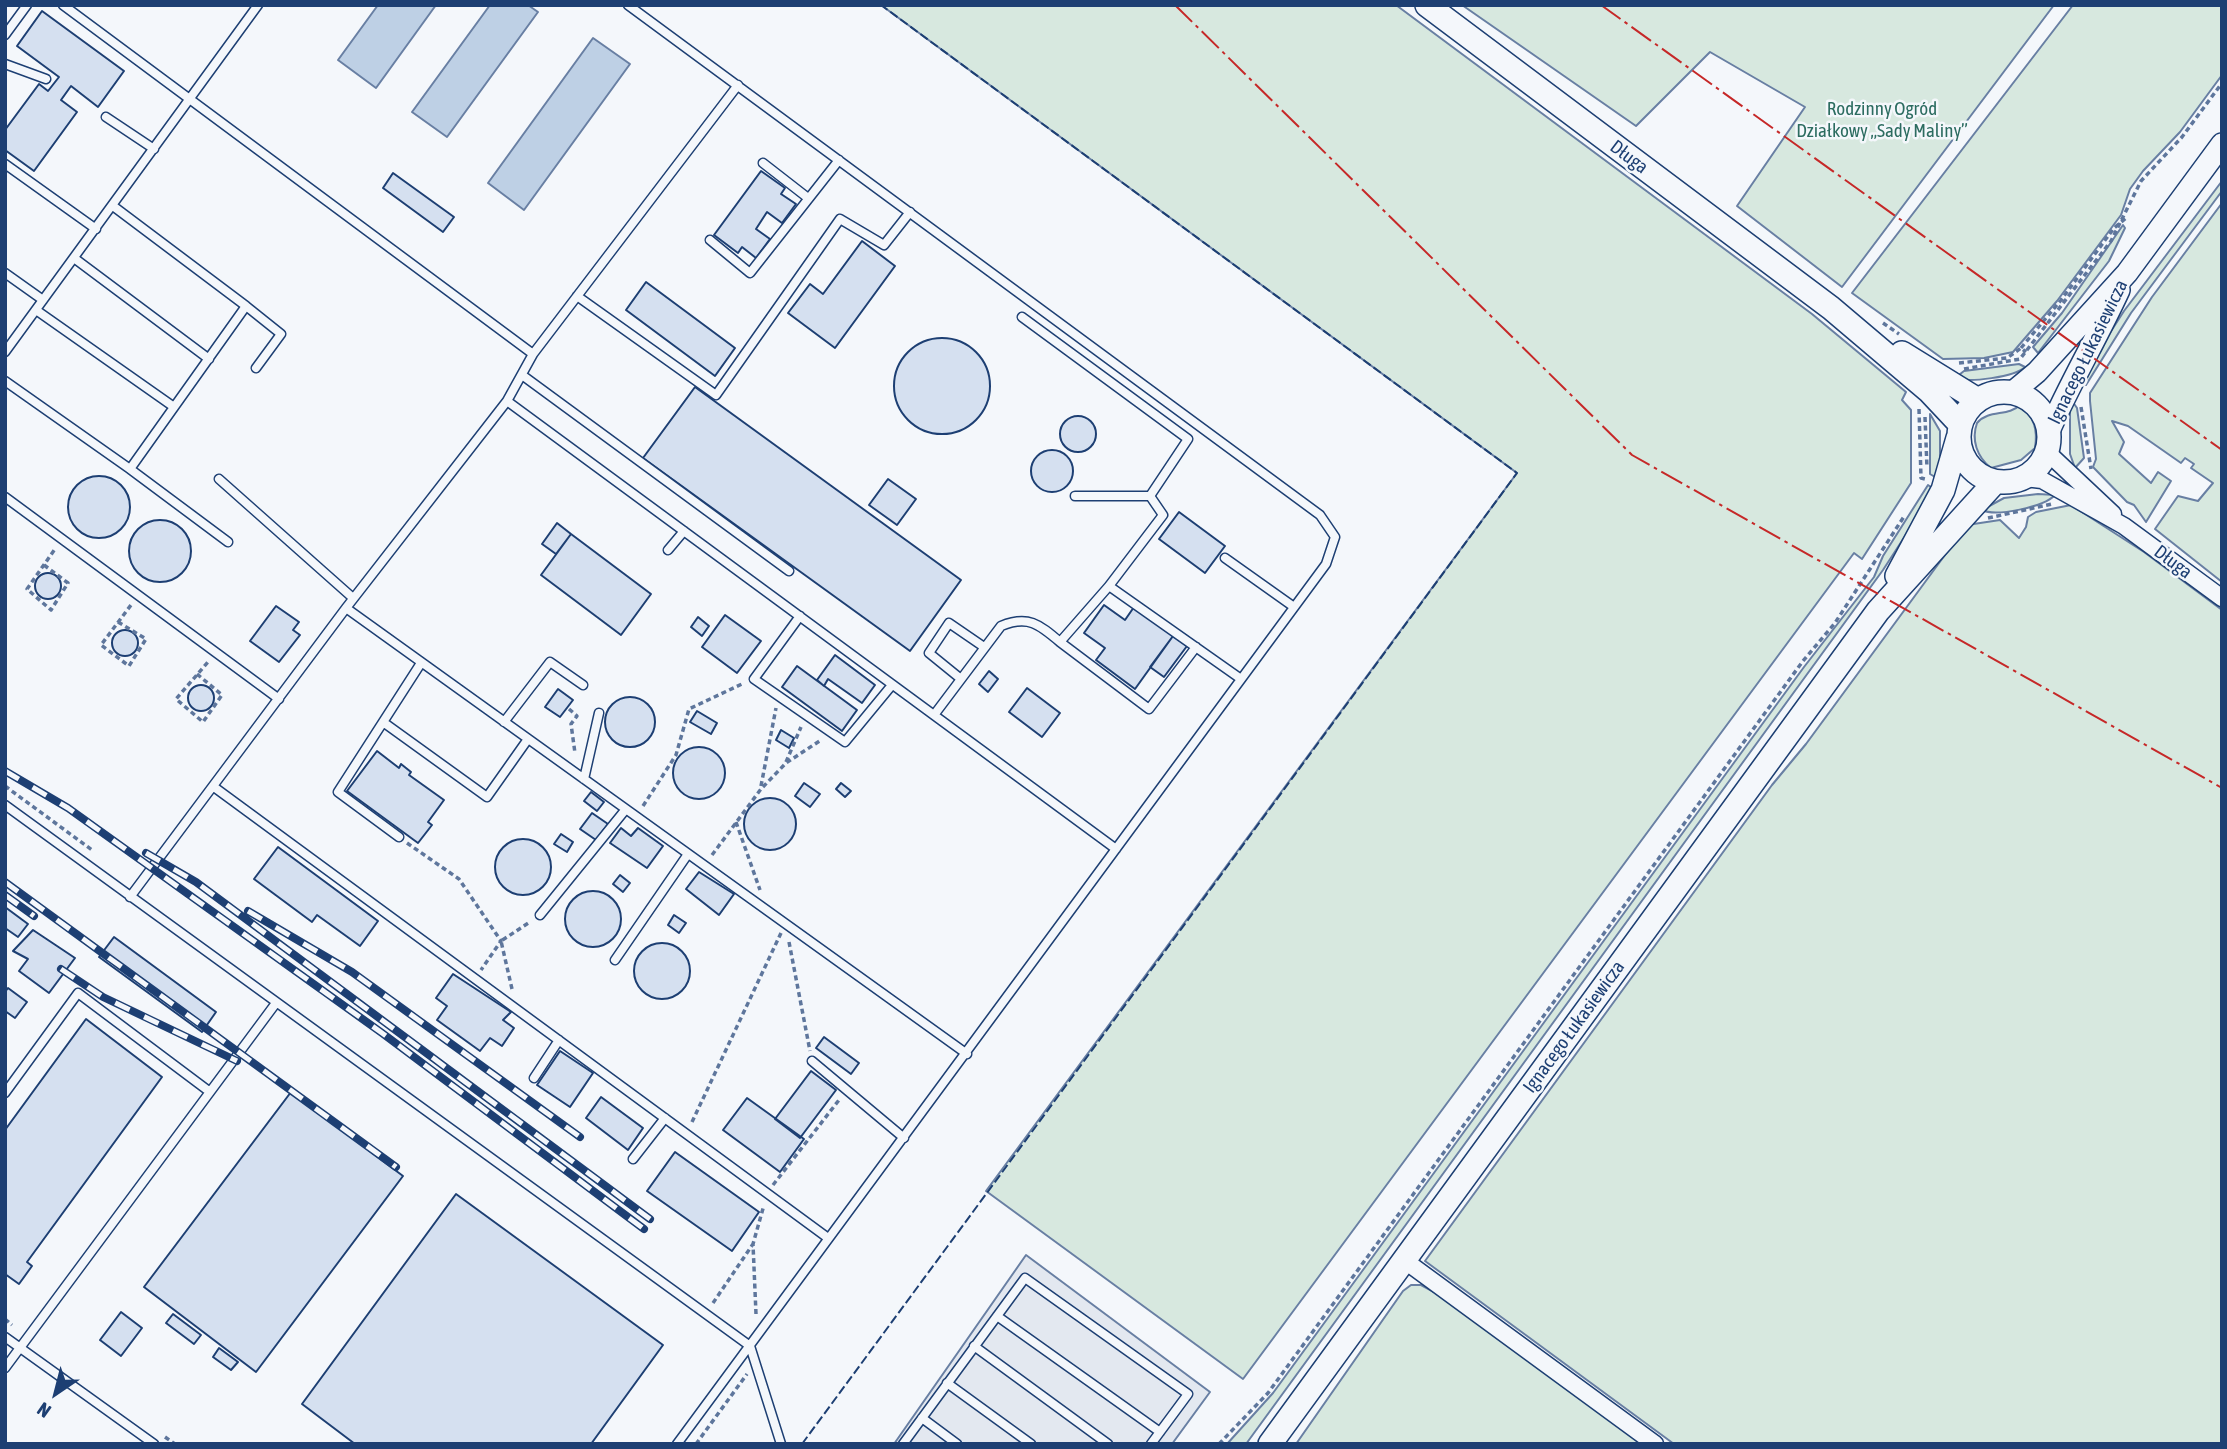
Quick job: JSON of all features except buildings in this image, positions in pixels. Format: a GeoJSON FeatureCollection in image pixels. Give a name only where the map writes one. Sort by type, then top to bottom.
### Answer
{"type":"FeatureCollection","features":[{"type":"Feature","properties":{"kind":"main road","name":"Długa"},"geometry":{"type":"LineString","coordinates":[[1427,5],[1942,390],[1978,400]]}},
{"type":"Feature","properties":{"kind":"main road","name":"Długa"},"geometry":{"type":"LineString","coordinates":[[1942,390],[1959,430]]}},
{"type":"Feature","properties":{"kind":"main road"},"geometry":{"type":"LineString","coordinates":[[2001,391],[2013,392],[2035,403],[2045,416],[2048,442],[2042,463],[2025,478],[1995,482],[1980,476],[1968,465],[1961,451],[1959,430],[1965,413],[1978,400],[2001,391]]}},
{"type":"Feature","properties":{"kind":"main road","name":"Ignacego Łukasiewicza"},"geometry":{"type":"LineString","coordinates":[[1878,611],[1943,490],[1959,430]]}},
{"type":"Feature","properties":{"kind":"main road","name":"Ignacego Łukasiewicza"},"geometry":{"type":"LineString","coordinates":[[1270,1444],[1878,611],[1995,482]]}},
{"type":"Feature","properties":{"kind":"street","name":"Ignacego Łukasiewicza"},"geometry":{"type":"LineString","coordinates":[[2013,392],[2029,365],[2127,273],[2222,144]]}},
{"type":"Feature","properties":{"kind":"street","name":"Ignacego Łukasiewicza"},"geometry":{"type":"LineString","coordinates":[[2048,442],[2066,393],[2094,344],[2127,273]]}},
{"type":"Feature","properties":{"kind":"street"},"geometry":{"type":"LineString","coordinates":[[2048,442],[2124,526]]}},
{"type":"Feature","properties":{"kind":"street"},"geometry":{"type":"LineString","coordinates":[[2025,478],[2042,480],[2124,526]]}},
{"type":"Feature","properties":{"kind":"street","name":"Długa"},"geometry":{"type":"LineString","coordinates":[[2124,526],[2222,598]]}},
{"type":"Feature","properties":{"kind":"street"},"geometry":{"type":"LineString","coordinates":[[1404,1260],[1655,1444]]}},
{"type":"Feature","properties":{"kind":"lane"},"geometry":{"type":"LineString","coordinates":[[5,35],[27,5]]}},
{"type":"Feature","properties":{"kind":"lane"},"geometry":{"type":"LineString","coordinates":[[63,5],[533,354]]}},
{"type":"Feature","properties":{"kind":"lane"},"geometry":{"type":"LineString","coordinates":[[5,352],[258,5]]}},
{"type":"Feature","properties":{"kind":"lane"},"geometry":{"type":"LineString","coordinates":[[628,5],[1320,515],[1335,537],[1326,564],[677,1444]]}},
{"type":"Feature","properties":{"kind":"lane"},"geometry":{"type":"LineString","coordinates":[[5,64],[46,79]]}},
{"type":"Feature","properties":{"kind":"lane"},"geometry":{"type":"LineString","coordinates":[[130,897],[345,608],[507,401],[533,354],[738,85]]}},
{"type":"Feature","properties":{"kind":"lane"},"geometry":{"type":"LineString","coordinates":[[106,117],[154,149]]}},
{"type":"Feature","properties":{"kind":"lane"},"geometry":{"type":"LineString","coordinates":[[710,240],[750,273],[839,160]]}},
{"type":"Feature","properties":{"kind":"lane"},"geometry":{"type":"LineString","coordinates":[[763,163],[808,198]]}},
{"type":"Feature","properties":{"kind":"lane"},"geometry":{"type":"LineString","coordinates":[[5,164],[96,229]]}},
{"type":"Feature","properties":{"kind":"lane"},"geometry":{"type":"LineString","coordinates":[[113,205],[281,334],[256,368]]}},
{"type":"Feature","properties":{"kind":"lane"},"geometry":{"type":"LineString","coordinates":[[578,296],[716,395],[840,219],[884,245],[910,212]]}},
{"type":"Feature","properties":{"kind":"lane"},"geometry":{"type":"LineString","coordinates":[[74,258],[209,359]]}},
{"type":"Feature","properties":{"kind":"lane"},"geometry":{"type":"LineString","coordinates":[[5,273],[43,300]]}},
{"type":"Feature","properties":{"kind":"lane"},"geometry":{"type":"LineString","coordinates":[[130,469],[246,306]]}},
{"type":"Feature","properties":{"kind":"lane"},"geometry":{"type":"LineString","coordinates":[[36,310],[174,407]]}},
{"type":"Feature","properties":{"kind":"lane"},"geometry":{"type":"LineString","coordinates":[[1022,317],[1188,439],[1150,496]]}},
{"type":"Feature","properties":{"kind":"lane"},"geometry":{"type":"LineString","coordinates":[[522,375],[789,571]]}},
{"type":"Feature","properties":{"kind":"lane"},"geometry":{"type":"LineString","coordinates":[[5,381],[228,542]]}},
{"type":"Feature","properties":{"kind":"lane"},"geometry":{"type":"LineString","coordinates":[[507,401],[1116,849]]}},
{"type":"Feature","properties":{"kind":"lane"},"geometry":{"type":"LineString","coordinates":[[219,479],[353,598]]}},
{"type":"Feature","properties":{"kind":"lane"},"geometry":{"type":"LineString","coordinates":[[1075,496],[1150,496]]}},
{"type":"Feature","properties":{"kind":"lane"},"geometry":{"type":"LineString","coordinates":[[1060,642],[1109,586],[1163,515],[1150,496]]}},
{"type":"Feature","properties":{"kind":"lane"},"geometry":{"type":"LineString","coordinates":[[5,497],[279,699]]}},
{"type":"Feature","properties":{"kind":"lane"},"geometry":{"type":"LineString","coordinates":[[668,550],[684,531]]}},
{"type":"Feature","properties":{"kind":"lane"},"geometry":{"type":"LineString","coordinates":[[1225,558],[1294,607]]}},
{"type":"Feature","properties":{"kind":"lane"},"geometry":{"type":"LineString","coordinates":[[1109,586],[1241,679]]}},
{"type":"Feature","properties":{"kind":"lane"},"geometry":{"type":"LineString","coordinates":[[345,608],[967,1054]]}},
{"type":"Feature","properties":{"kind":"lane"},"geometry":{"type":"LineString","coordinates":[[800,616],[754,678],[845,742],[892,685]]}},
{"type":"Feature","properties":{"kind":"lane"},"geometry":{"type":"LineString","coordinates":[[934,715],[1001,626],[1017,619],[1033,622],[1149,709],[1196,647]]}},
{"type":"Feature","properties":{"kind":"lane"},"geometry":{"type":"LineString","coordinates":[[961,679],[929,653],[949,623],[984,648]]}},
{"type":"Feature","properties":{"kind":"lane"},"geometry":{"type":"LineString","coordinates":[[505,722],[551,662],[583,685]]}},
{"type":"Feature","properties":{"kind":"lane"},"geometry":{"type":"LineString","coordinates":[[399,837],[338,792],[421,663]]}},
{"type":"Feature","properties":{"kind":"lane"},"geometry":{"type":"LineString","coordinates":[[581,778],[599,713]]}},
{"type":"Feature","properties":{"kind":"lane"},"geometry":{"type":"LineString","coordinates":[[383,722],[487,797],[528,739]]}},
{"type":"Feature","properties":{"kind":"lane"},"geometry":{"type":"LineString","coordinates":[[214,787],[828,1238]]}},
{"type":"Feature","properties":{"kind":"lane"},"geometry":{"type":"LineString","coordinates":[[5,805],[750,1346],[781,1444]]}},
{"type":"Feature","properties":{"kind":"lane"},"geometry":{"type":"LineString","coordinates":[[540,915],[626,809]]}},
{"type":"Feature","properties":{"kind":"lane"},"geometry":{"type":"LineString","coordinates":[[615,960],[688,854]]}},
{"type":"Feature","properties":{"kind":"lane"},"geometry":{"type":"LineString","coordinates":[[5,1093],[78,993],[210,1092]]}},
{"type":"Feature","properties":{"kind":"lane"},"geometry":{"type":"LineString","coordinates":[[5,1368],[276,1003]]}},
{"type":"Feature","properties":{"kind":"lane"},"geometry":{"type":"LineString","coordinates":[[534,1078],[559,1040]]}},
{"type":"Feature","properties":{"kind":"lane"},"geometry":{"type":"LineString","coordinates":[[812,1061],[904,1138]]}},
{"type":"Feature","properties":{"kind":"lane"},"geometry":{"type":"LineString","coordinates":[[633,1159],[666,1118]]}},
{"type":"Feature","properties":{"kind":"lane"},"geometry":{"type":"LineString","coordinates":[[903,1444],[1025,1278],[1188,1394],[1151,1444]]}},
{"type":"Feature","properties":{"kind":"lane"},"geometry":{"type":"LineString","coordinates":[[997,1316],[1160,1432]]}},
{"type":"Feature","properties":{"kind":"lane"},"geometry":{"type":"LineString","coordinates":[[5,1337],[155,1444]]}},
{"type":"Feature","properties":{"kind":"lane"},"geometry":{"type":"LineString","coordinates":[[974,1346],[1108,1444]]}},
{"type":"Feature","properties":{"kind":"lane"},"geometry":{"type":"LineString","coordinates":[[947,1383],[1031,1444]]}},
{"type":"Feature","properties":{"kind":"lane"},"geometry":{"type":"LineString","coordinates":[[922,1418],[957,1444]]}},
{"type":"Feature","properties":{"kind":"path"},"geometry":{"type":"LineString","coordinates":[[1924,487],[1927,471],[1924,422],[1942,390],[1961,369],[2029,365],[2066,303],[2121,222],[2141,181],[2182,137],[2222,83]]}},
{"type":"Feature","properties":{"kind":"path"},"geometry":{"type":"LineString","coordinates":[[2021,348],[2126,218]]}},
{"type":"Feature","properties":{"kind":"path"},"geometry":{"type":"LineString","coordinates":[[1875,318],[1909,340]]}},
{"type":"Feature","properties":{"kind":"path"},"geometry":{"type":"LineString","coordinates":[[2066,393],[2079,404],[2087,459],[2096,478]]}},
{"type":"Feature","properties":{"kind":"path"},"geometry":{"type":"LineString","coordinates":[[1219,1444],[1268,1392],[1803,661],[1835,623],[1912,505]]}},
{"type":"Feature","properties":{"kind":"path"},"geometry":{"type":"LineString","coordinates":[[44,565],[68,583],[51,610],[27,589],[62,539]]}},
{"type":"Feature","properties":{"kind":"path"},"geometry":{"type":"LineString","coordinates":[[118,622],[146,639],[129,666],[102,645],[118,622],[138,595]]}},
{"type":"Feature","properties":{"kind":"path"},"geometry":{"type":"LineString","coordinates":[[197,674],[222,695],[202,722],[176,699],[197,674],[216,652]]}},
{"type":"Feature","properties":{"kind":"path"},"geometry":{"type":"LineString","coordinates":[[637,816],[676,755],[689,709],[754,678]]}},
{"type":"Feature","properties":{"kind":"path"},"geometry":{"type":"LineString","coordinates":[[761,789],[778,695]]}},
{"type":"Feature","properties":{"kind":"path"},"geometry":{"type":"LineString","coordinates":[[569,709],[577,716],[571,724],[581,778]]}},
{"type":"Feature","properties":{"kind":"path"},"geometry":{"type":"LineString","coordinates":[[786,763],[806,715]]}},
{"type":"Feature","properties":{"kind":"path"},"geometry":{"type":"LineString","coordinates":[[704,865],[761,789],[786,763],[832,733]]}},
{"type":"Feature","properties":{"kind":"path"},"geometry":{"type":"LineString","coordinates":[[736,822],[768,912]]}},
{"type":"Feature","properties":{"kind":"path"},"geometry":{"type":"LineString","coordinates":[[399,837],[459,879],[501,941],[516,1009]]}},
{"type":"Feature","properties":{"kind":"path"},"geometry":{"type":"LineString","coordinates":[[475,978],[501,941],[540,915]]}},
{"type":"Feature","properties":{"kind":"path"},"geometry":{"type":"LineString","coordinates":[[785,924],[812,1061]]}},
{"type":"Feature","properties":{"kind":"path"},"geometry":{"type":"LineString","coordinates":[[687,1133],[785,924]]}},
{"type":"Feature","properties":{"kind":"path"},"geometry":{"type":"LineString","coordinates":[[757,1337],[753,1244],[768,1193],[846,1090]]}},
{"type":"Feature","properties":{"kind":"path"},"geometry":{"type":"LineString","coordinates":[[696,1444],[755,1363]]}},
{"type":"Feature","properties":{"kind":"green space"},"geometry":{"type":"Polygon","coordinates":[[[881,5],[1396,5],[1812,314],[1906,392],[1902,400],[1911,410],[1911,483],[1862,559],[1854,553],[1243,1379],[986,1191],[1517,473],[881,5]]]}},
{"type":"Feature","properties":{"kind":"green space","name":"Rodzinny Ogród Działkowy „Sady Maliny”"},"geometry":{"type":"Polygon","coordinates":[[[1462,5],[2054,5],[1842,287],[1737,206],[1805,107],[1710,52],[1636,126],[1462,5]]]}},
{"type":"Feature","properties":{"kind":"green space"},"geometry":{"type":"Polygon","coordinates":[[[2073,5],[2222,5],[2222,75],[2180,132],[2143,171],[2130,189],[2121,215],[2057,301],[2013,352],[1984,358],[1943,359],[1852,293],[2073,5]]]}},
{"type":"Feature","properties":{"kind":"green space"},"geometry":{"type":"Polygon","coordinates":[[[2222,181],[2222,191],[2131,313],[2086,385],[2079,381],[2124,311],[2222,181]]]}},
{"type":"Feature","properties":{"kind":"green space"},"geometry":{"type":"Polygon","coordinates":[[[2222,203],[2222,582],[2155,529],[2178,496],[2198,501],[2213,483],[2191,468],[2194,464],[2185,458],[2181,463],[2128,426],[2112,421],[2124,442],[2119,454],[2151,483],[2158,472],[2171,481],[2146,522],[2134,505],[2127,502],[2093,467],[2096,459],[2090,393],[2152,297],[2222,203]]]}},
{"type":"Feature","properties":{"kind":"green space"},"geometry":{"type":"Polygon","coordinates":[[[2123,225],[2125,228],[2109,261],[2038,353],[2033,347],[2062,313],[2123,225]]]}},
{"type":"Feature","properties":{"kind":"green space"},"geometry":{"type":"Polygon","coordinates":[[[2019,364],[2025,367],[2012,374],[1970,380],[1955,378],[1964,371],[2019,364]]]}},
{"type":"Feature","properties":{"kind":"green space"},"geometry":{"type":"Polygon","coordinates":[[[2070,398],[2077,408],[2084,458],[2075,468],[2070,454],[2070,398]]]}},
{"type":"Feature","properties":{"kind":"green space"},"geometry":{"type":"Polygon","coordinates":[[[2020,405],[2034,424],[2035,448],[2021,460],[1991,468],[1982,459],[1977,448],[1977,423],[1987,416],[2010,411],[2020,405]]]}},
{"type":"Feature","properties":{"kind":"green space"},"geometry":{"type":"Polygon","coordinates":[[[1930,414],[1940,431],[1940,480],[1930,474],[1930,414]]]}},
{"type":"Feature","properties":{"kind":"green space"},"geometry":{"type":"Polygon","coordinates":[[[1928,485],[1935,490],[1883,570],[1246,1444],[1227,1444],[1273,1393],[1804,667],[1874,577],[1883,556],[1928,485]]]}},
{"type":"Feature","properties":{"kind":"green space"},"geometry":{"type":"Polygon","coordinates":[[[2055,495],[2020,510],[1982,510],[2004,498],[2055,495]]]}},
{"type":"Feature","properties":{"kind":"green space"},"geometry":{"type":"Polygon","coordinates":[[[2071,505],[2144,552],[2222,610],[2222,1444],[1674,1444],[1425,1261],[1772,785],[1806,744],[1967,525],[2000,520],[2019,538],[2026,527],[2028,517],[2036,512],[2071,505]]]}},
{"type":"Feature","properties":{"kind":"green space"},"geometry":{"type":"Polygon","coordinates":[[[1411,1285],[1421,1285],[1434,1292],[1648,1444],[1296,1444],[1403,1291],[1411,1285]]]}},
{"type":"Feature","properties":{"kind":"shaded area"},"geometry":{"type":"Polygon","coordinates":[[[1026,1255],[1210,1392],[1172,1444],[894,1444],[1026,1255]]]}},
{"type":"Feature","properties":{"kind":"water"},"geometry":{"type":"Polygon","coordinates":[[[378,5],[436,5],[376,88],[338,60],[378,5]]]}},
{"type":"Feature","properties":{"kind":"water"},"geometry":{"type":"Polygon","coordinates":[[[490,5],[528,5],[538,12],[447,137],[412,112],[490,5]]]}},
{"type":"Feature","properties":{"kind":"water"},"geometry":{"type":"Polygon","coordinates":[[[593,38],[630,64],[524,210],[488,183],[593,38]]]}},
{"type":"Feature","properties":{"kind":"railway"},"geometry":{"type":"LineString","coordinates":[[5,771],[68,808],[382,1033],[644,1229]]}},
{"type":"Feature","properties":{"kind":"railway"},"geometry":{"type":"LineString","coordinates":[[146,853],[196,882],[650,1219]]}},
{"type":"Feature","properties":{"kind":"railway"},"geometry":{"type":"LineString","coordinates":[[5,882],[396,1167]]}},
{"type":"Feature","properties":{"kind":"railway"},"geometry":{"type":"LineString","coordinates":[[5,895],[34,916]]}},
{"type":"Feature","properties":{"kind":"railway"},"geometry":{"type":"LineString","coordinates":[[248,911],[352,972],[580,1137]]}},
{"type":"Feature","properties":{"kind":"railway"},"geometry":{"type":"LineString","coordinates":[[61,969],[103,997],[237,1061]]}},
{"type":"Feature","properties":{"kind":"fence"},"geometry":{"type":"LineString","coordinates":[[802,1444],[1517,473],[881,5]]}},
{"type":"Feature","properties":{"kind":"power"},"geometry":{"type":"LineString","coordinates":[[1175,5],[1632,455],[2222,788]]}},
{"type":"Feature","properties":{"kind":"power"},"geometry":{"type":"LineString","coordinates":[[1601,5],[2222,450]]}}]}
